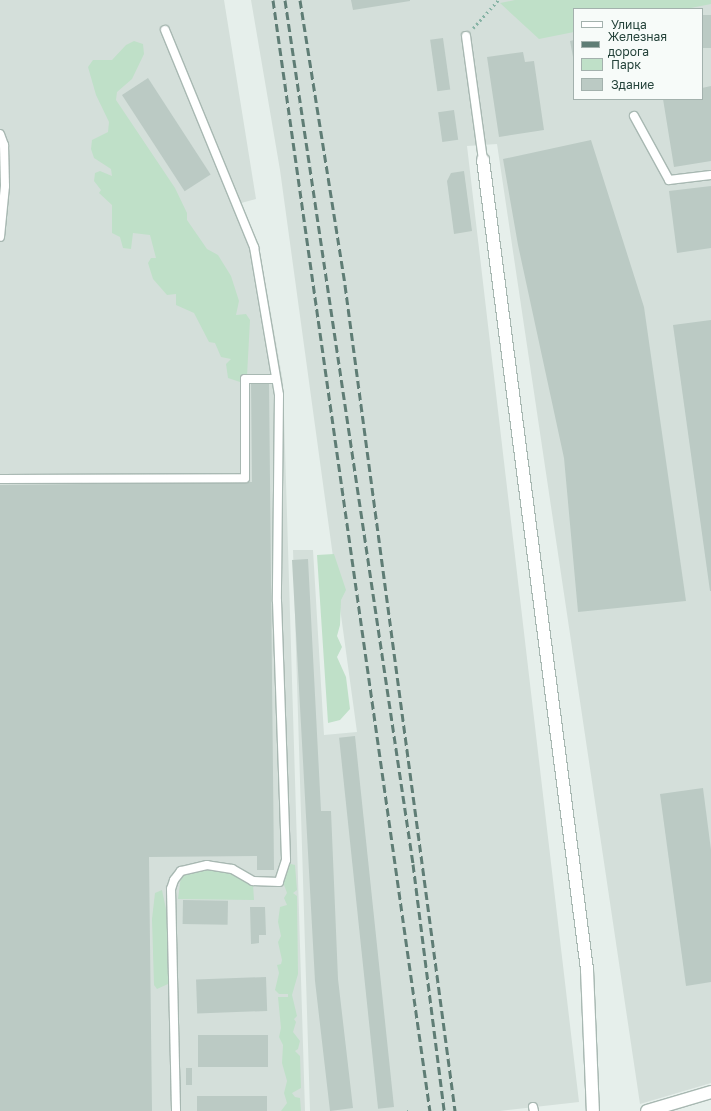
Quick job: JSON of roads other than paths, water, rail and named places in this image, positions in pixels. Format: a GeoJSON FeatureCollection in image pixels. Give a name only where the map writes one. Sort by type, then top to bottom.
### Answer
{"type":"FeatureCollection","features":[{"type":"Feature","properties":{"kind":"street"},"geometry":{"type":"LineString","coordinates":[[483,160],[587,970],[593,1111]]}},
{"type":"Feature","properties":{"kind":"street"},"geometry":{"type":"LineString","coordinates":[[647,1111],[711,1092]]}},
{"type":"Feature","properties":{"kind":"lane"},"geometry":{"type":"LineString","coordinates":[[165,30],[254,247],[279,395],[277,601],[286,860],[279,882],[253,881],[232,869],[207,865],[181,871],[174,880],[171,889],[176,1111]]}},
{"type":"Feature","properties":{"kind":"lane"},"geometry":{"type":"LineString","coordinates":[[466,36],[483,160]]}},
{"type":"Feature","properties":{"kind":"lane"},"geometry":{"type":"LineString","coordinates":[[634,116],[669,180],[711,175]]}},
{"type":"Feature","properties":{"kind":"lane"},"geometry":{"type":"LineString","coordinates":[[0,134],[4,145],[4,186],[0,237]]}},
{"type":"Feature","properties":{"kind":"lane"},"geometry":{"type":"LineString","coordinates":[[0,479],[245,478],[245,379],[276,379]]}},
{"type":"Feature","properties":{"kind":"railway"},"geometry":{"type":"LineString","coordinates":[[273,0],[430,1111]]}},
{"type":"Feature","properties":{"kind":"railway"},"geometry":{"type":"LineString","coordinates":[[285,0],[413,864],[444,1111]]}},
{"type":"Feature","properties":{"kind":"railway"},"geometry":{"type":"LineString","coordinates":[[300,0],[345,285],[455,1111]]}}]}
